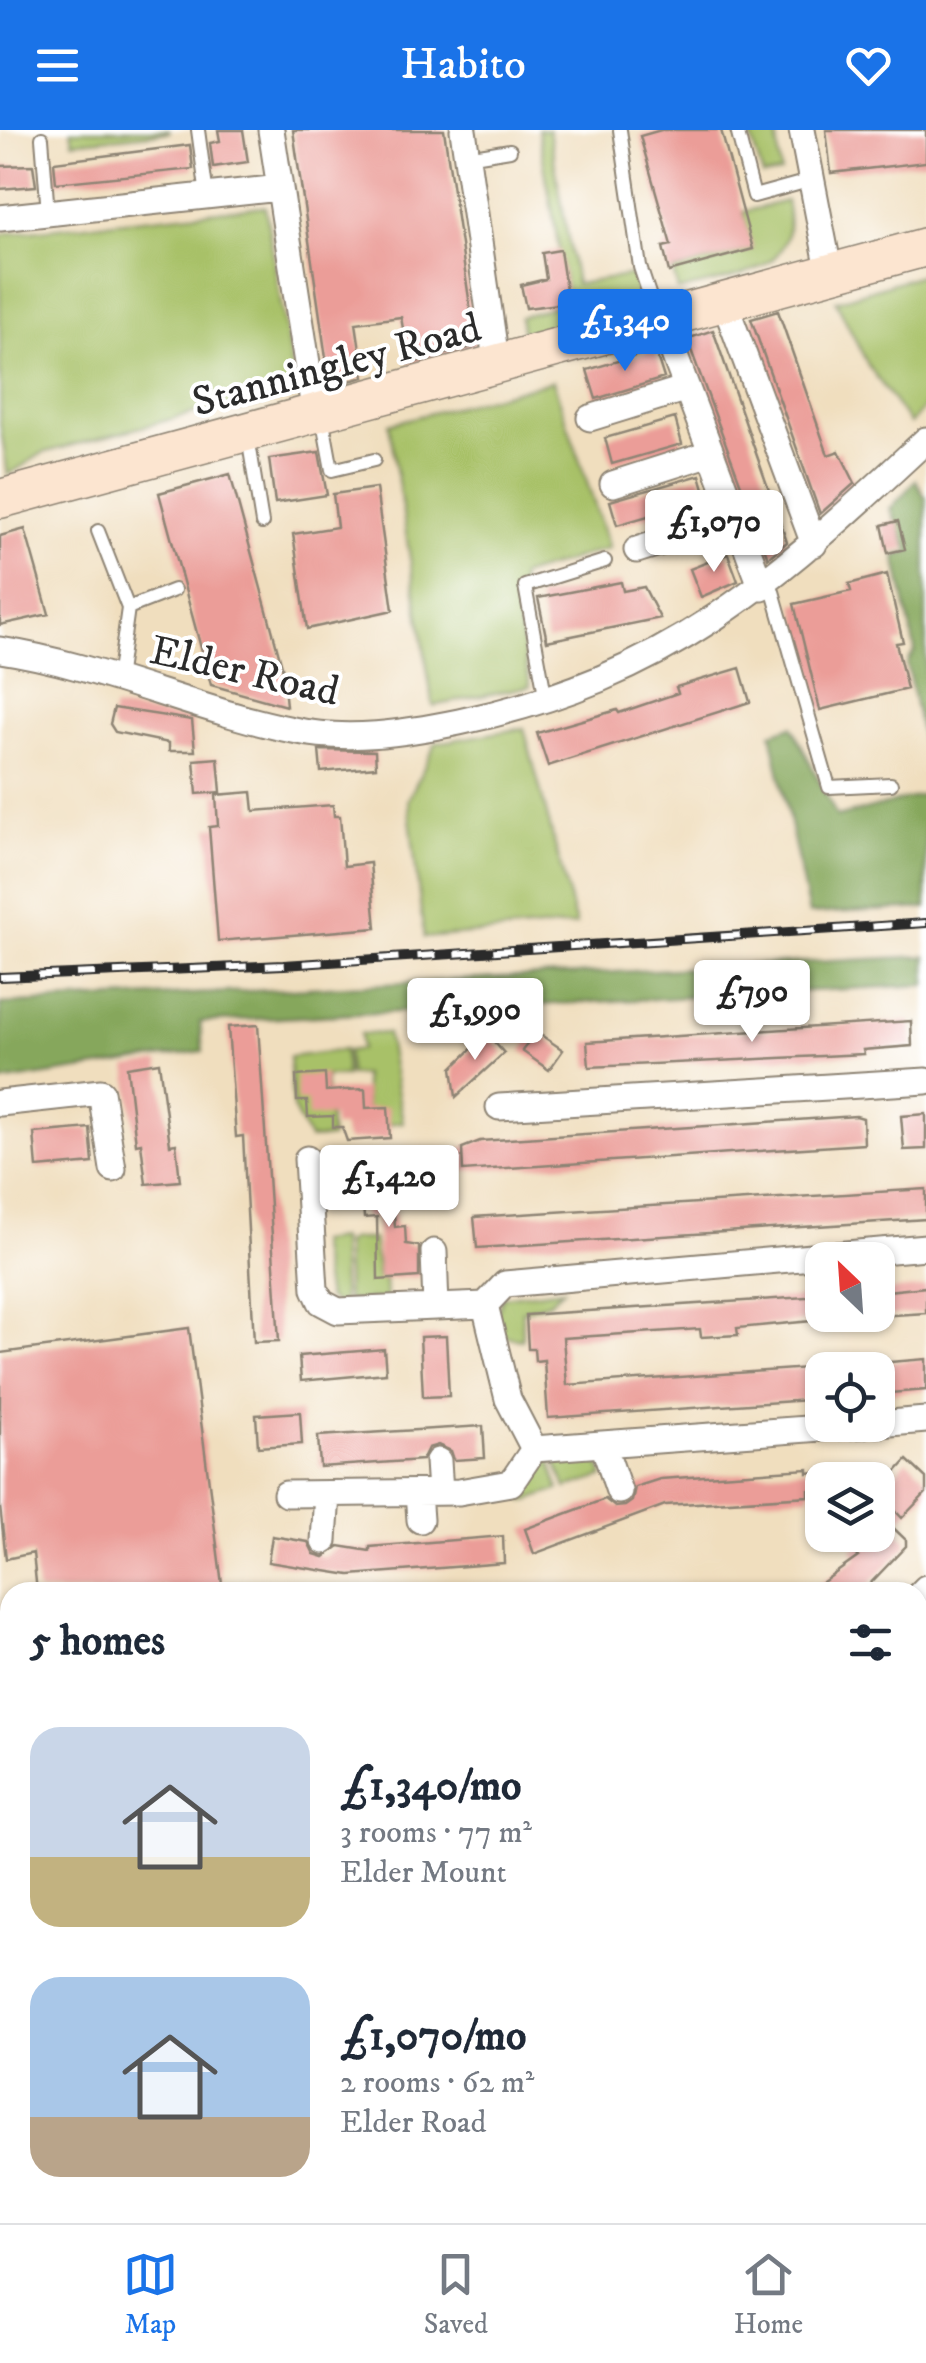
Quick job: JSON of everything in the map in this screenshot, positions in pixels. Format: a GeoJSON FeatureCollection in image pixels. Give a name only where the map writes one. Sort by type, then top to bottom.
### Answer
{"type":"FeatureCollection","features":[{"type":"Feature","properties":{"kind":"street"},"geometry":{"type":"LineString","coordinates":[[271,130],[318,414]]}},
{"type":"Feature","properties":{"kind":"street"},"geometry":{"type":"LineString","coordinates":[[463,130],[497,367]]}},
{"type":"Feature","properties":{"kind":"street"},"geometry":{"type":"LineString","coordinates":[[802,130],[830,275]]}},
{"type":"Feature","properties":{"kind":"street"},"geometry":{"type":"LineString","coordinates":[[0,218],[280,188]]}},
{"type":"Feature","properties":{"kind":"street","name":"Stanningley Road"},"geometry":{"type":"LineString","coordinates":[[0,499],[497,367],[926,246]]}},
{"type":"Feature","properties":{"kind":"street"},"geometry":{"type":"LineString","coordinates":[[725,304],[814,544]]}},
{"type":"Feature","properties":{"kind":"street"},"geometry":{"type":"LineString","coordinates":[[660,322],[736,518],[766,584]]}},
{"type":"Feature","properties":{"kind":"street"},"geometry":{"type":"LineString","coordinates":[[590,418],[687,388]]}},
{"type":"Feature","properties":{"kind":"street","name":"Elder Road"},"geometry":{"type":"LineString","coordinates":[[0,650],[295,731],[346,736],[426,728],[546,700],[657,654],[766,584],[926,442]]}},
{"type":"Feature","properties":{"kind":"street"},"geometry":{"type":"LineString","coordinates":[[613,484],[712,453]]}},
{"type":"Feature","properties":{"kind":"street"},"geometry":{"type":"LineString","coordinates":[[637,550],[736,518]]}},
{"type":"Feature","properties":{"kind":"street"},"geometry":{"type":"LineString","coordinates":[[498,1107],[926,1082]]}},
{"type":"Feature","properties":{"kind":"street"},"geometry":{"type":"LineString","coordinates":[[0,1103],[101,1092],[112,1169]]}},
{"type":"Feature","properties":{"kind":"street"},"geometry":{"type":"LineString","coordinates":[[307,1160],[314,1289],[321,1302],[338,1311],[485,1305],[505,1284],[926,1247]]}},
{"type":"Feature","properties":{"kind":"street"},"geometry":{"type":"LineString","coordinates":[[434,1252],[436,1307]]}},
{"type":"Feature","properties":{"kind":"street"},"geometry":{"type":"LineString","coordinates":[[485,1305],[486,1324],[508,1399],[534,1449]]}},
{"type":"Feature","properties":{"kind":"street"},"geometry":{"type":"LineString","coordinates":[[895,1423],[926,1420]]}},
{"type":"Feature","properties":{"kind":"street"},"geometry":{"type":"LineString","coordinates":[[534,1449],[805,1429]]}},
{"type":"Feature","properties":{"kind":"street"},"geometry":{"type":"LineString","coordinates":[[603,1444],[619,1491]]}},
{"type":"Feature","properties":{"kind":"street"},"geometry":{"type":"LineString","coordinates":[[286,1494],[321,1487],[429,1492],[511,1483],[534,1449]]}},
{"type":"Feature","properties":{"kind":"street"},"geometry":{"type":"LineString","coordinates":[[420,1520],[438,1461]]}},
{"type":"Feature","properties":{"kind":"street"},"geometry":{"type":"LineString","coordinates":[[321,1487],[324,1541]]}},
{"type":"Feature","properties":{"kind":"lane"},"geometry":{"type":"LineString","coordinates":[[198,130],[207,196]]}},
{"type":"Feature","properties":{"kind":"lane"},"geometry":{"type":"LineString","coordinates":[[620,130],[640,268],[660,322]]}},
{"type":"Feature","properties":{"kind":"lane"},"geometry":{"type":"LineString","coordinates":[[737,130],[754,196],[812,180]]}},
{"type":"Feature","properties":{"kind":"lane"},"geometry":{"type":"LineString","coordinates":[[42,138],[48,213]]}},
{"type":"Feature","properties":{"kind":"lane"},"geometry":{"type":"LineString","coordinates":[[467,157],[510,150]]}},
{"type":"Feature","properties":{"kind":"lane"},"geometry":{"type":"LineString","coordinates":[[318,414],[332,470],[374,460]]}},
{"type":"Feature","properties":{"kind":"lane"},"geometry":{"type":"LineString","coordinates":[[248,432],[262,523]]}},
{"type":"Feature","properties":{"kind":"lane"},"geometry":{"type":"LineString","coordinates":[[98,531],[128,608],[118,680]]}},
{"type":"Feature","properties":{"kind":"lane"},"geometry":{"type":"LineString","coordinates":[[546,700],[524,586],[604,561]]}},
{"type":"Feature","properties":{"kind":"lane"},"geometry":{"type":"LineString","coordinates":[[766,584],[829,786],[892,784]]}},
{"type":"Feature","properties":{"kind":"lane"},"geometry":{"type":"LineString","coordinates":[[128,608],[174,590]]}},
{"type":"Feature","properties":{"kind":"green space"},"geometry":{"type":"Polygon","coordinates":[[[71,130],[169,130],[169,132],[73,142],[71,130]]]}},
{"type":"Feature","properties":{"kind":"green space"},"geometry":{"type":"Polygon","coordinates":[[[538,130],[549,130],[576,284],[633,275],[640,304],[523,335],[520,317],[568,302],[538,130]]]}},
{"type":"Feature","properties":{"kind":"green space"},"geometry":{"type":"Polygon","coordinates":[[[749,130],[776,130],[781,173],[763,176],[749,130]]]}},
{"type":"Feature","properties":{"kind":"green space"},"geometry":{"type":"Polygon","coordinates":[[[786,201],[788,225],[784,244],[774,258],[741,275],[678,291],[673,271],[752,249],[743,212],[786,201]]]}},
{"type":"Feature","properties":{"kind":"green space"},"geometry":{"type":"Polygon","coordinates":[[[265,206],[296,395],[240,410],[221,406],[43,453],[8,475],[0,425],[0,234],[265,206]]]}},
{"type":"Feature","properties":{"kind":"green space"},"geometry":{"type":"Polygon","coordinates":[[[926,273],[926,405],[910,424],[868,365],[836,301],[926,273]]]}},
{"type":"Feature","properties":{"kind":"green space"},"geometry":{"type":"Polygon","coordinates":[[[553,381],[609,548],[521,576],[516,608],[530,686],[433,706],[389,424],[553,381]]]}},
{"type":"Feature","properties":{"kind":"green space"},"geometry":{"type":"Polygon","coordinates":[[[916,480],[926,499],[926,761],[907,664],[915,650],[895,556],[910,552],[890,509],[916,480]]]}},
{"type":"Feature","properties":{"kind":"green space"},"geometry":{"type":"Polygon","coordinates":[[[792,726],[837,817],[926,794],[926,908],[809,914],[771,733],[792,726]]]}},
{"type":"Feature","properties":{"kind":"green space"},"geometry":{"type":"Polygon","coordinates":[[[524,728],[576,925],[424,938],[408,800],[436,743],[524,728]]]}},
{"type":"Feature","properties":{"kind":"green space"},"geometry":{"type":"Polygon","coordinates":[[[926,956],[926,985],[200,1022],[203,1051],[0,1082],[0,1004],[926,956]]]}},
{"type":"Feature","properties":{"kind":"green space"},"geometry":{"type":"Polygon","coordinates":[[[387,1033],[403,1122],[389,1124],[366,1108],[363,1075],[349,1075],[347,1051],[361,1049],[360,1034],[387,1033]]]}},
{"type":"Feature","properties":{"kind":"green space"},"geometry":{"type":"Polygon","coordinates":[[[344,1050],[346,1076],[325,1076],[331,1138],[309,1139],[293,1108],[289,1057],[344,1050]]]}},
{"type":"Feature","properties":{"kind":"green space"},"geometry":{"type":"Polygon","coordinates":[[[340,1239],[343,1307],[327,1298],[318,1242],[340,1239]]]}},
{"type":"Feature","properties":{"kind":"green space"},"geometry":{"type":"Polygon","coordinates":[[[373,1239],[378,1279],[385,1279],[386,1299],[347,1301],[345,1243],[373,1239]]]}},
{"type":"Feature","properties":{"kind":"green space"},"geometry":{"type":"Polygon","coordinates":[[[563,1289],[550,1302],[522,1311],[522,1339],[502,1336],[496,1315],[503,1297],[563,1289]]]}},
{"type":"Feature","properties":{"kind":"green space"},"geometry":{"type":"Polygon","coordinates":[[[597,1456],[603,1477],[566,1488],[555,1459],[597,1456]]]}},
{"type":"Feature","properties":{"kind":"green space"},"geometry":{"type":"Polygon","coordinates":[[[550,1459],[559,1490],[524,1502],[517,1487],[537,1464],[550,1459]]]}},
{"type":"Feature","properties":{"kind":"building"},"geometry":{"type":"Polygon","coordinates":[[[218,130],[243,130],[248,162],[213,167],[210,143],[220,141],[218,130]]]}},
{"type":"Feature","properties":{"kind":"building"},"geometry":{"type":"Polygon","coordinates":[[[293,130],[444,130],[476,346],[409,364],[401,317],[356,323],[364,377],[330,386],[293,130]]]}},
{"type":"Feature","properties":{"kind":"building"},"geometry":{"type":"Polygon","coordinates":[[[661,130],[721,130],[753,249],[669,272],[663,247],[671,245],[640,136],[661,130]]]}},
{"type":"Feature","properties":{"kind":"building"},"geometry":{"type":"Polygon","coordinates":[[[826,130],[926,130],[926,162],[831,173],[826,130]]]}},
{"type":"Feature","properties":{"kind":"building"},"geometry":{"type":"Polygon","coordinates":[[[190,145],[193,169],[56,183],[54,162],[190,145]]]}},
{"type":"Feature","properties":{"kind":"building"},"geometry":{"type":"Polygon","coordinates":[[[33,165],[36,186],[0,189],[0,166],[33,165]]]}},
{"type":"Feature","properties":{"kind":"building"},"geometry":{"type":"Polygon","coordinates":[[[560,250],[568,303],[526,308],[521,285],[546,279],[542,253],[560,250]]]}},
{"type":"Feature","properties":{"kind":"building"},"geometry":{"type":"Polygon","coordinates":[[[778,311],[828,455],[839,451],[855,483],[820,514],[751,319],[778,311]]]}},
{"type":"Feature","properties":{"kind":"building"},"geometry":{"type":"Polygon","coordinates":[[[713,330],[787,542],[768,558],[687,339],[713,330]]]}},
{"type":"Feature","properties":{"kind":"building"},"geometry":{"type":"Polygon","coordinates":[[[655,350],[664,378],[596,399],[587,370],[655,350]]]}},
{"type":"Feature","properties":{"kind":"building"},"geometry":{"type":"Polygon","coordinates":[[[675,418],[682,444],[612,464],[605,438],[675,418]]]}},
{"type":"Feature","properties":{"kind":"building"},"geometry":{"type":"Polygon","coordinates":[[[319,452],[327,495],[275,503],[269,459],[319,452]]]}},
{"type":"Feature","properties":{"kind":"building"},"geometry":{"type":"Polygon","coordinates":[[[230,474],[282,666],[286,706],[211,685],[159,493],[230,474]]]}},
{"type":"Feature","properties":{"kind":"building"},"geometry":{"type":"Polygon","coordinates":[[[700,475],[707,499],[617,525],[610,501],[700,475]]]}},
{"type":"Feature","properties":{"kind":"building"},"geometry":{"type":"Polygon","coordinates":[[[376,488],[393,610],[307,629],[293,534],[337,527],[333,494],[376,488]]]}},
{"type":"Feature","properties":{"kind":"building"},"geometry":{"type":"Polygon","coordinates":[[[898,521],[905,549],[888,553],[882,525],[898,521]]]}},
{"type":"Feature","properties":{"kind":"building"},"geometry":{"type":"Polygon","coordinates":[[[25,529],[49,614],[0,625],[0,536],[25,529]]]}},
{"type":"Feature","properties":{"kind":"building"},"geometry":{"type":"Polygon","coordinates":[[[728,554],[738,581],[701,597],[690,569],[728,554]]]}},
{"type":"Feature","properties":{"kind":"building"},"geometry":{"type":"Polygon","coordinates":[[[887,574],[903,642],[896,643],[907,689],[820,710],[794,604],[851,591],[849,584],[887,574]]]}},
{"type":"Feature","properties":{"kind":"building"},"geometry":{"type":"Polygon","coordinates":[[[621,582],[623,591],[644,587],[660,618],[547,641],[538,598],[621,582]]]}},
{"type":"Feature","properties":{"kind":"building"},"geometry":{"type":"Polygon","coordinates":[[[740,668],[750,702],[548,766],[537,733],[617,710],[619,713],[678,693],[676,687],[740,668]]]}},
{"type":"Feature","properties":{"kind":"building"},"geometry":{"type":"Polygon","coordinates":[[[114,708],[192,720],[195,751],[169,751],[169,743],[115,732],[110,724],[114,708]]]}},
{"type":"Feature","properties":{"kind":"building"},"geometry":{"type":"Polygon","coordinates":[[[319,750],[375,751],[376,767],[321,772],[319,750]]]}},
{"type":"Feature","properties":{"kind":"building"},"geometry":{"type":"Polygon","coordinates":[[[218,758],[221,792],[197,794],[194,760],[218,758]]]}},
{"type":"Feature","properties":{"kind":"building"},"geometry":{"type":"Polygon","coordinates":[[[252,792],[254,811],[333,805],[334,816],[340,816],[344,866],[370,863],[376,928],[218,941],[209,827],[218,826],[216,795],[252,792]]]}},
{"type":"Feature","properties":{"kind":"building"},"geometry":{"type":"Polygon","coordinates":[[[911,1021],[912,1046],[863,1050],[864,1054],[589,1067],[587,1042],[911,1021]]]}},
{"type":"Feature","properties":{"kind":"building"},"geometry":{"type":"Polygon","coordinates":[[[258,1025],[279,1341],[254,1342],[243,1136],[236,1137],[228,1027],[258,1025]]]}},
{"type":"Feature","properties":{"kind":"building"},"geometry":{"type":"Polygon","coordinates":[[[535,1031],[563,1050],[549,1070],[522,1051],[535,1031]]]}},
{"type":"Feature","properties":{"kind":"building"},"geometry":{"type":"Polygon","coordinates":[[[487,1034],[504,1053],[456,1097],[452,1068],[487,1034]]]}},
{"type":"Feature","properties":{"kind":"building"},"geometry":{"type":"Polygon","coordinates":[[[159,1062],[170,1145],[176,1144],[180,1181],[146,1184],[141,1143],[136,1144],[127,1067],[159,1062]]]}},
{"type":"Feature","properties":{"kind":"building"},"geometry":{"type":"Polygon","coordinates":[[[325,1074],[326,1091],[365,1089],[366,1108],[388,1107],[390,1138],[347,1141],[342,1127],[333,1127],[333,1116],[308,1117],[307,1101],[297,1101],[296,1076],[325,1074]]]}},
{"type":"Feature","properties":{"kind":"building"},"geometry":{"type":"Polygon","coordinates":[[[926,1114],[926,1149],[904,1150],[901,1116],[926,1114]]]}},
{"type":"Feature","properties":{"kind":"building"},"geometry":{"type":"Polygon","coordinates":[[[863,1118],[864,1144],[463,1171],[462,1148],[480,1141],[863,1118]]]}},
{"type":"Feature","properties":{"kind":"building"},"geometry":{"type":"Polygon","coordinates":[[[90,1128],[93,1163],[37,1168],[34,1133],[90,1128]]]}},
{"type":"Feature","properties":{"kind":"building"},"geometry":{"type":"Polygon","coordinates":[[[391,1173],[395,1227],[405,1226],[406,1244],[419,1246],[419,1277],[378,1280],[377,1217],[364,1218],[361,1175],[391,1173]]]}},
{"type":"Feature","properties":{"kind":"building"},"geometry":{"type":"Polygon","coordinates":[[[926,1189],[926,1219],[477,1248],[474,1217],[926,1189]]]}},
{"type":"Feature","properties":{"kind":"building"},"geometry":{"type":"Polygon","coordinates":[[[926,1287],[926,1313],[895,1315],[895,1290],[926,1287]]]}},
{"type":"Feature","properties":{"kind":"building"},"geometry":{"type":"Polygon","coordinates":[[[805,1297],[805,1322],[737,1328],[738,1335],[701,1337],[700,1329],[563,1338],[567,1385],[805,1368],[805,1400],[548,1418],[544,1360],[535,1361],[534,1349],[528,1349],[526,1315],[805,1297]]]}},
{"type":"Feature","properties":{"kind":"building"},"geometry":{"type":"Polygon","coordinates":[[[189,1328],[222,1582],[36,1582],[33,1553],[6,1559],[0,1507],[0,1353],[189,1328]]]}},
{"type":"Feature","properties":{"kind":"building"},"geometry":{"type":"Polygon","coordinates":[[[446,1336],[449,1396],[423,1397],[420,1337],[446,1336]]]}},
{"type":"Feature","properties":{"kind":"building"},"geometry":{"type":"Polygon","coordinates":[[[384,1349],[386,1373],[301,1381],[299,1356],[384,1349]]]}},
{"type":"Feature","properties":{"kind":"building"},"geometry":{"type":"Polygon","coordinates":[[[926,1359],[926,1390],[895,1393],[895,1362],[926,1359]]]}},
{"type":"Feature","properties":{"kind":"building"},"geometry":{"type":"Polygon","coordinates":[[[300,1412],[302,1444],[258,1447],[256,1415],[300,1412]]]}},
{"type":"Feature","properties":{"kind":"building"},"geometry":{"type":"Polygon","coordinates":[[[483,1426],[485,1458],[454,1460],[451,1451],[438,1445],[428,1448],[422,1460],[320,1467],[318,1436],[483,1426]]]}},
{"type":"Feature","properties":{"kind":"building"},"geometry":{"type":"Polygon","coordinates":[[[907,1460],[926,1478],[926,1493],[902,1518],[895,1510],[895,1473],[907,1460]]]}},
{"type":"Feature","properties":{"kind":"building"},"geometry":{"type":"Polygon","coordinates":[[[805,1469],[805,1496],[665,1505],[534,1554],[525,1529],[605,1499],[615,1507],[625,1506],[632,1501],[635,1487],[660,1479],[805,1469]]]}},
{"type":"Feature","properties":{"kind":"building"},"geometry":{"type":"Polygon","coordinates":[[[895,1529],[906,1540],[906,1546],[872,1582],[823,1582],[858,1557],[853,1552],[895,1552],[895,1529]]]}},
{"type":"Feature","properties":{"kind":"building"},"geometry":{"type":"Polygon","coordinates":[[[272,1536],[308,1542],[314,1554],[324,1557],[339,1546],[370,1551],[370,1547],[503,1536],[504,1563],[350,1575],[268,1562],[272,1536]]]}},
{"type":"Feature","properties":{"kind":"railway"},"geometry":{"type":"LineString","coordinates":[[0,977],[284,965],[926,923]]}}]}
